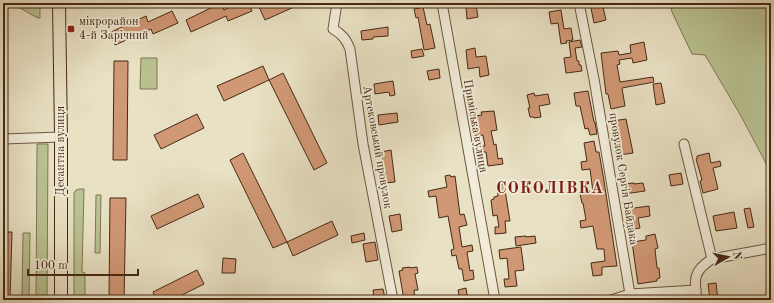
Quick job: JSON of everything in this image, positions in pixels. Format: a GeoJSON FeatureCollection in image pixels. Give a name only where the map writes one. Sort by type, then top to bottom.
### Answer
{"type":"FeatureCollection","features":[{"type":"Feature","properties":{"kind":"main road","name":"Десантна вулиця"},"geometry":{"type":"LineString","coordinates":[[58,3],[61,138],[61,300]]}},
{"type":"Feature","properties":{"kind":"street","name":"Артековський провулок"},"geometry":{"type":"LineString","coordinates":[[337,3],[333,29],[340,33],[350,48],[362,144],[393,300]]}},
{"type":"Feature","properties":{"kind":"street","name":"Приміська вулиця"},"geometry":{"type":"LineString","coordinates":[[442,3],[495,300]]}},
{"type":"Feature","properties":{"kind":"street","name":"провулок Сергія Байдака"},"geometry":{"type":"LineString","coordinates":[[579,3],[594,79],[630,294]]}},
{"type":"Feature","properties":{"kind":"street"},"geometry":{"type":"LineString","coordinates":[[3,138],[61,138]]}},
{"type":"Feature","properties":{"kind":"street"},"geometry":{"type":"LineString","coordinates":[[684,144],[712,259]]}},
{"type":"Feature","properties":{"kind":"street"},"geometry":{"type":"LineString","coordinates":[[697,300],[696,276],[702,265],[712,259],[771,248]]}},
{"type":"Feature","properties":{"kind":"street"},"geometry":{"type":"LineString","coordinates":[[611,300],[630,294],[696,290]]}},
{"type":"Feature","properties":{"kind":"green space"},"geometry":{"type":"Polygon","coordinates":[[[4,3],[40,3],[40,18],[18,7],[4,3]]]}},
{"type":"Feature","properties":{"kind":"green space"},"geometry":{"type":"Polygon","coordinates":[[[670,3],[771,3],[771,173],[741,116],[705,55],[692,54],[672,12],[670,3]]]}},
{"type":"Feature","properties":{"kind":"green space"},"geometry":{"type":"Polygon","coordinates":[[[141,58],[157,58],[157,89],[140,89],[141,58]]]}},
{"type":"Feature","properties":{"kind":"green space"},"geometry":{"type":"Polygon","coordinates":[[[37,144],[48,144],[47,300],[36,300],[37,144]]]}},
{"type":"Feature","properties":{"kind":"green space"},"geometry":{"type":"Polygon","coordinates":[[[79,189],[84,189],[82,272],[85,273],[85,300],[74,300],[74,193],[79,189]]]}},
{"type":"Feature","properties":{"kind":"green space"},"geometry":{"type":"Polygon","coordinates":[[[96,195],[101,195],[100,253],[95,253],[96,195]]]}},
{"type":"Feature","properties":{"kind":"green space"},"geometry":{"type":"Polygon","coordinates":[[[23,233],[30,233],[29,300],[22,300],[23,233]]]}},
{"type":"Feature","properties":{"kind":"building"},"geometry":{"type":"Polygon","coordinates":[[[221,3],[224,10],[238,3],[248,3],[252,11],[228,21],[226,16],[191,32],[186,20],[221,3]]]}},
{"type":"Feature","properties":{"kind":"building"},"geometry":{"type":"Polygon","coordinates":[[[269,3],[303,3],[265,20],[259,7],[269,3]]]}},
{"type":"Feature","properties":{"kind":"building"},"geometry":{"type":"Polygon","coordinates":[[[590,3],[602,3],[606,20],[594,23],[590,3]]]}},
{"type":"Feature","properties":{"kind":"building"},"geometry":{"type":"Polygon","coordinates":[[[476,5],[478,17],[467,19],[466,7],[476,5]]]}},
{"type":"Feature","properties":{"kind":"building"},"geometry":{"type":"Polygon","coordinates":[[[423,7],[427,25],[430,24],[435,48],[424,50],[418,17],[416,18],[414,9],[423,7]]]}},
{"type":"Feature","properties":{"kind":"building"},"geometry":{"type":"Polygon","coordinates":[[[561,10],[564,29],[571,28],[573,40],[566,41],[567,43],[561,44],[558,23],[551,24],[549,12],[561,10]]]}},
{"type":"Feature","properties":{"kind":"building"},"geometry":{"type":"Polygon","coordinates":[[[172,11],[178,23],[153,34],[151,29],[115,45],[109,33],[146,16],[148,22],[172,11]]]}},
{"type":"Feature","properties":{"kind":"building"},"geometry":{"type":"Polygon","coordinates":[[[388,27],[388,36],[373,37],[373,39],[362,40],[361,31],[388,27]]]}},
{"type":"Feature","properties":{"kind":"building"},"geometry":{"type":"Polygon","coordinates":[[[580,40],[582,47],[575,48],[577,61],[579,61],[579,65],[581,65],[582,71],[566,73],[564,58],[571,57],[569,42],[580,40]]]}},
{"type":"Feature","properties":{"kind":"building"},"geometry":{"type":"Polygon","coordinates":[[[644,42],[647,60],[633,63],[632,58],[619,60],[620,64],[617,65],[620,82],[653,77],[654,82],[622,88],[625,106],[611,109],[608,94],[606,94],[601,53],[618,51],[619,55],[631,53],[630,45],[644,42]]]}},
{"type":"Feature","properties":{"kind":"building"},"geometry":{"type":"Polygon","coordinates":[[[475,48],[476,57],[486,56],[489,75],[480,77],[479,67],[468,69],[466,50],[475,48]]]}},
{"type":"Feature","properties":{"kind":"building"},"geometry":{"type":"Polygon","coordinates":[[[422,49],[424,56],[412,58],[411,51],[422,49]]]}},
{"type":"Feature","properties":{"kind":"building"},"geometry":{"type":"Polygon","coordinates":[[[114,61],[128,61],[127,160],[113,160],[114,61]]]}},
{"type":"Feature","properties":{"kind":"building"},"geometry":{"type":"Polygon","coordinates":[[[263,66],[269,80],[224,101],[217,86],[263,66]]]}},
{"type":"Feature","properties":{"kind":"building"},"geometry":{"type":"Polygon","coordinates":[[[439,69],[440,78],[429,80],[427,71],[439,69]]]}},
{"type":"Feature","properties":{"kind":"building"},"geometry":{"type":"Polygon","coordinates":[[[283,73],[327,163],[314,170],[269,80],[283,73]]]}},
{"type":"Feature","properties":{"kind":"building"},"geometry":{"type":"Polygon","coordinates":[[[393,81],[395,95],[390,96],[389,92],[375,94],[374,84],[393,81]]]}},
{"type":"Feature","properties":{"kind":"building"},"geometry":{"type":"Polygon","coordinates":[[[661,83],[665,103],[656,105],[653,84],[661,83]]]}},
{"type":"Feature","properties":{"kind":"building"},"geometry":{"type":"Polygon","coordinates":[[[588,91],[597,134],[590,135],[588,128],[585,129],[580,106],[576,106],[574,93],[588,91]]]}},
{"type":"Feature","properties":{"kind":"building"},"geometry":{"type":"Polygon","coordinates":[[[534,93],[535,96],[548,94],[550,104],[539,106],[541,117],[534,118],[530,117],[528,108],[530,108],[527,95],[534,93]]]}},
{"type":"Feature","properties":{"kind":"building"},"geometry":{"type":"Polygon","coordinates":[[[494,111],[497,130],[491,131],[494,145],[496,144],[498,159],[502,158],[503,164],[488,166],[486,152],[483,152],[482,146],[485,146],[483,135],[475,136],[473,128],[478,128],[476,116],[482,115],[481,112],[494,111]]]}},
{"type":"Feature","properties":{"kind":"building"},"geometry":{"type":"Polygon","coordinates":[[[397,113],[398,122],[379,125],[378,115],[397,113]]]}},
{"type":"Feature","properties":{"kind":"building"},"geometry":{"type":"Polygon","coordinates":[[[197,114],[204,128],[161,149],[154,135],[197,114]]]}},
{"type":"Feature","properties":{"kind":"building"},"geometry":{"type":"Polygon","coordinates":[[[626,119],[633,153],[619,155],[616,133],[614,133],[612,121],[626,119]]]}},
{"type":"Feature","properties":{"kind":"building"},"geometry":{"type":"Polygon","coordinates":[[[594,141],[596,152],[599,152],[617,266],[602,267],[602,275],[593,276],[591,263],[605,261],[604,249],[597,249],[593,226],[581,228],[580,221],[586,220],[580,194],[593,192],[590,169],[582,170],[581,162],[587,161],[584,143],[594,141]]]}},
{"type":"Feature","properties":{"kind":"building"},"geometry":{"type":"Polygon","coordinates":[[[391,150],[395,182],[385,183],[384,172],[378,173],[376,165],[383,164],[381,152],[391,150]]]}},
{"type":"Feature","properties":{"kind":"building"},"geometry":{"type":"Polygon","coordinates":[[[243,153],[287,242],[273,248],[230,160],[243,153]]]}},
{"type":"Feature","properties":{"kind":"building"},"geometry":{"type":"Polygon","coordinates":[[[709,153],[711,163],[720,161],[721,166],[713,168],[718,189],[703,193],[700,181],[702,180],[696,159],[697,156],[709,153]]]}},
{"type":"Feature","properties":{"kind":"building"},"geometry":{"type":"Polygon","coordinates":[[[681,173],[683,184],[671,186],[669,175],[681,173]]]}},
{"type":"Feature","properties":{"kind":"building"},"geometry":{"type":"Polygon","coordinates":[[[450,175],[451,177],[455,176],[460,215],[464,214],[467,225],[459,227],[462,247],[472,245],[473,251],[467,252],[470,271],[473,270],[474,279],[464,281],[462,269],[459,269],[456,255],[452,256],[451,250],[454,249],[448,216],[439,218],[436,196],[429,197],[428,191],[447,187],[445,176],[450,175]]]}},
{"type":"Feature","properties":{"kind":"building"},"geometry":{"type":"Polygon","coordinates":[[[643,183],[645,191],[624,194],[622,184],[643,183]]]}},
{"type":"Feature","properties":{"kind":"building"},"geometry":{"type":"Polygon","coordinates":[[[504,184],[510,221],[505,221],[506,233],[495,234],[495,227],[499,227],[497,215],[493,216],[491,200],[498,196],[497,185],[504,184]]]}},
{"type":"Feature","properties":{"kind":"building"},"geometry":{"type":"Polygon","coordinates":[[[198,194],[204,207],[157,229],[151,216],[198,194]]]}},
{"type":"Feature","properties":{"kind":"building"},"geometry":{"type":"Polygon","coordinates":[[[110,198],[126,198],[124,300],[109,300],[110,198]]]}},
{"type":"Feature","properties":{"kind":"building"},"geometry":{"type":"Polygon","coordinates":[[[649,206],[650,216],[638,218],[640,228],[630,230],[627,209],[649,206]]]}},
{"type":"Feature","properties":{"kind":"building"},"geometry":{"type":"Polygon","coordinates":[[[750,208],[754,227],[748,228],[744,209],[750,208]]]}},
{"type":"Feature","properties":{"kind":"building"},"geometry":{"type":"Polygon","coordinates":[[[734,212],[737,228],[716,231],[713,216],[734,212]]]}},
{"type":"Feature","properties":{"kind":"building"},"geometry":{"type":"Polygon","coordinates":[[[400,214],[402,230],[392,232],[389,216],[400,214]]]}},
{"type":"Feature","properties":{"kind":"building"},"geometry":{"type":"Polygon","coordinates":[[[332,221],[338,235],[293,256],[287,242],[332,221]]]}},
{"type":"Feature","properties":{"kind":"building"},"geometry":{"type":"Polygon","coordinates":[[[3,232],[12,232],[10,300],[3,300],[3,232]]]}},
{"type":"Feature","properties":{"kind":"building"},"geometry":{"type":"Polygon","coordinates":[[[364,233],[365,240],[352,243],[351,236],[364,233]]]}},
{"type":"Feature","properties":{"kind":"building"},"geometry":{"type":"Polygon","coordinates":[[[655,234],[658,248],[655,249],[657,268],[659,268],[660,278],[657,279],[657,281],[638,284],[632,242],[646,240],[646,236],[655,234]]]}},
{"type":"Feature","properties":{"kind":"building"},"geometry":{"type":"Polygon","coordinates":[[[535,236],[536,243],[516,246],[515,237],[535,236]]]}},
{"type":"Feature","properties":{"kind":"building"},"geometry":{"type":"Polygon","coordinates":[[[375,242],[378,260],[366,262],[363,244],[375,242]]]}},
{"type":"Feature","properties":{"kind":"building"},"geometry":{"type":"Polygon","coordinates":[[[521,247],[524,270],[515,271],[517,286],[505,287],[504,279],[509,279],[507,258],[500,259],[499,250],[521,247]]]}},
{"type":"Feature","properties":{"kind":"building"},"geometry":{"type":"Polygon","coordinates":[[[223,258],[236,259],[235,273],[222,273],[223,258]]]}},
{"type":"Feature","properties":{"kind":"building"},"geometry":{"type":"Polygon","coordinates":[[[417,267],[418,273],[415,274],[418,290],[414,290],[415,300],[404,300],[399,271],[403,270],[402,268],[417,267]]]}},
{"type":"Feature","properties":{"kind":"building"},"geometry":{"type":"Polygon","coordinates":[[[197,270],[204,284],[172,300],[156,300],[153,292],[197,270]]]}},
{"type":"Feature","properties":{"kind":"building"},"geometry":{"type":"Polygon","coordinates":[[[716,283],[718,300],[710,300],[708,284],[716,283]]]}},
{"type":"Feature","properties":{"kind":"building"},"geometry":{"type":"Polygon","coordinates":[[[466,288],[468,300],[460,300],[458,290],[466,288]]]}},
{"type":"Feature","properties":{"kind":"building"},"geometry":{"type":"Polygon","coordinates":[[[383,289],[385,298],[374,299],[373,290],[383,289]]]}},
{"type":"Feature","properties":{"kind":"place","name":"мікрорайон 4-й Зарічний"},"geometry":{"type":"Point","coordinates":[71,29]}},
{"type":"Feature","properties":{"kind":"district","name":"СОКОЛІВКА"},"geometry":{"type":"Point","coordinates":[550,189]}}]}
